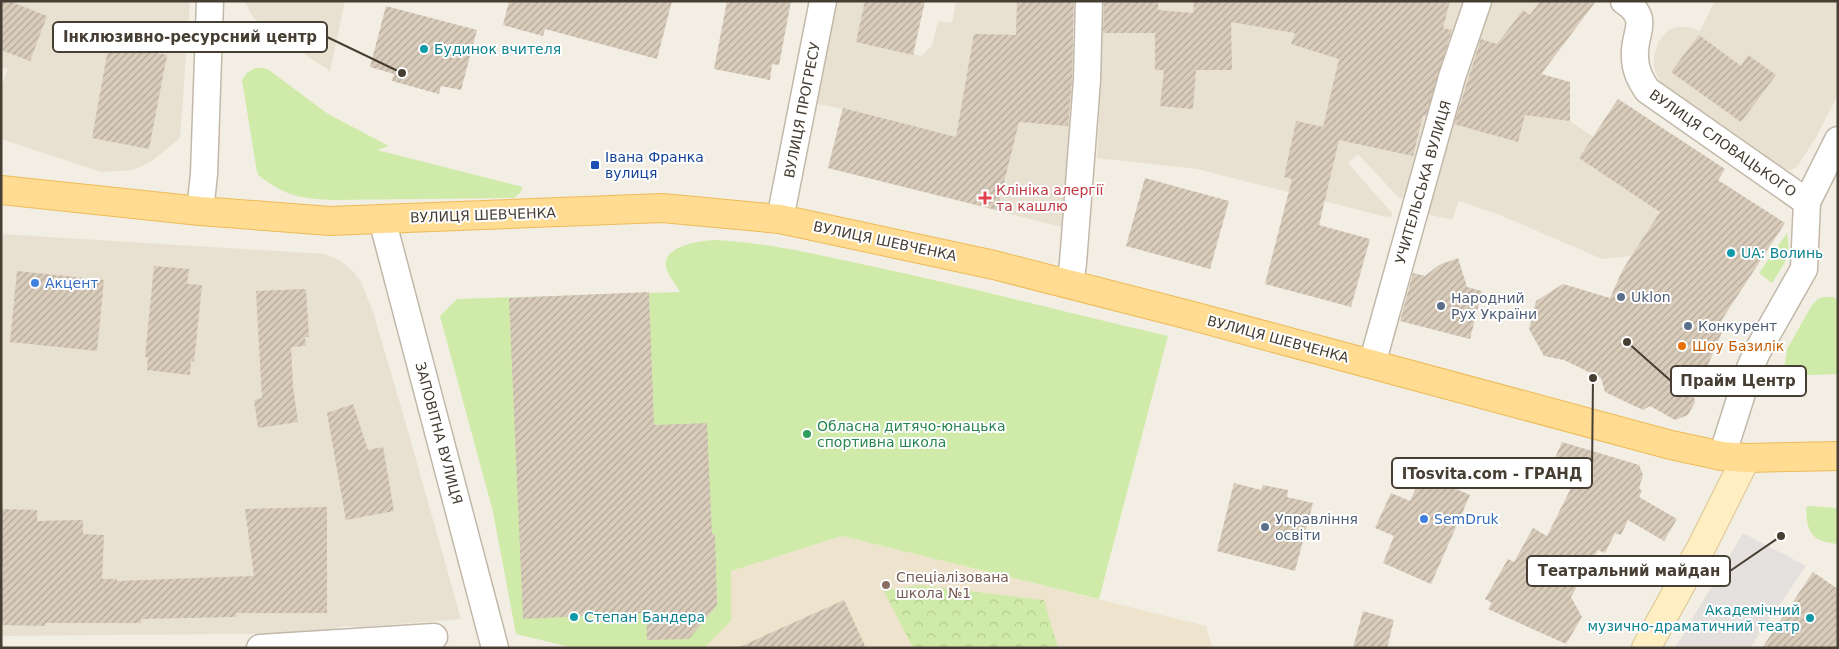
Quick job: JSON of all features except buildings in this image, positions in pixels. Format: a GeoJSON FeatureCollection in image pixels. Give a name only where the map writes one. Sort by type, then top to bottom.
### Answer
{"type":"FeatureCollection","features":[{"type":"Feature","properties":{"kind":"main road","name":"ВУЛИЦЯ ШЕВЧЕНКА"},"geometry":{"type":"LineString","coordinates":[[1,190],[200,211],[330,221],[662,208],[780,219],[994,265],[1070,284],[1671,445],[1734,457],[1838,456]]}},
{"type":"Feature","properties":{"kind":"main road","name":"ВУЛИЦЯ СЛОВАЦЬКОГО"},"geometry":{"type":"LineString","coordinates":[[1646,648],[1701,548],[1734,457]]}},
{"type":"Feature","properties":{"kind":"street"},"geometry":{"type":"LineString","coordinates":[[200,211],[204,174],[210,1]]}},
{"type":"Feature","properties":{"kind":"street","name":"ВУЛИЦЯ ПРОГРЕСУ"},"geometry":{"type":"LineString","coordinates":[[780,219],[823,1]]}},
{"type":"Feature","properties":{"kind":"street"},"geometry":{"type":"LineString","coordinates":[[1070,284],[1087,80],[1089,1]]}},
{"type":"Feature","properties":{"kind":"street","name":"УЧИТЕЛЬСЬКА ВУЛИЦЯ"},"geometry":{"type":"LineString","coordinates":[[1372,364],[1452,77],[1478,1]]}},
{"type":"Feature","properties":{"kind":"street","name":"ВУЛИЦЯ СЛОВАЦЬКОГО"},"geometry":{"type":"LineString","coordinates":[[1624,1],[1632,6],[1640,17],[1640,31],[1634,55],[1637,75],[1647,90],[1807,202]]}},
{"type":"Feature","properties":{"kind":"street","name":"ВУЛИЦЯ СЛОВАЦЬКОГО"},"geometry":{"type":"LineString","coordinates":[[1734,457],[1753,360],[1804,269],[1807,202],[1838,140]]}},
{"type":"Feature","properties":{"kind":"street","name":"ЗАПОВІТНА ВУЛИЦЯ"},"geometry":{"type":"LineString","coordinates":[[382,219],[495,648]]}},
{"type":"Feature","properties":{"kind":"street"},"geometry":{"type":"LineString","coordinates":[[260,648],[434,637]]}},
{"type":"Feature","properties":{"kind":"shaded area"},"geometry":{"type":"Polygon","coordinates":[[[1,1],[190,1],[180,138],[152,161],[133,170],[101,172],[1,139],[1,88],[8,69],[1,67],[1,1]]]}},
{"type":"Feature","properties":{"kind":"shaded area"},"geometry":{"type":"Polygon","coordinates":[[[244,1],[345,1],[330,71],[263,27],[253,17],[244,1]]]}},
{"type":"Feature","properties":{"kind":"shaded area"},"geometry":{"type":"Polygon","coordinates":[[[835,1],[925,1],[913,54],[922,56],[932,45],[938,21],[952,23],[956,1],[1068,1],[1067,50],[1074,50],[1071,127],[1062,227],[828,168],[843,109],[817,104],[825,48],[835,1]]]}},
{"type":"Feature","properties":{"kind":"shaded area"},"geometry":{"type":"Polygon","coordinates":[[[1099,1],[1468,1],[1457,39],[1442,35],[1445,51],[1441,68],[1401,59],[1435,86],[1412,173],[1409,194],[1400,199],[1358,154],[1348,163],[1392,213],[1391,218],[1197,169],[1097,158],[1101,81],[1099,1]]]}},
{"type":"Feature","properties":{"kind":"shaded area"},"geometry":{"type":"Polygon","coordinates":[[[1488,1],[1591,1],[1594,4],[1542,74],[1570,82],[1570,121],[1593,137],[1618,99],[1725,169],[1710,192],[1658,210],[1659,214],[1632,256],[1602,259],[1500,215],[1459,201],[1452,220],[1427,214],[1460,79],[1488,1]]]}},
{"type":"Feature","properties":{"kind":"shaded area"},"geometry":{"type":"Polygon","coordinates":[[[1715,1],[1838,1],[1838,95],[1815,139],[1797,167],[1791,170],[1782,169],[1664,88],[1658,78],[1654,67],[1654,55],[1659,41],[1668,30],[1677,27],[1688,27],[1700,31],[1715,1]]]}},
{"type":"Feature","properties":{"kind":"shaded area"},"geometry":{"type":"Polygon","coordinates":[[[1,234],[325,254],[339,260],[352,270],[361,282],[373,312],[461,619],[338,627],[325,633],[1,636],[1,234]]]}},
{"type":"Feature","properties":{"kind":"shaded area"},"geometry":{"type":"Polygon","coordinates":[[[1743,533],[1806,566],[1750,648],[1675,648],[1743,533]]]}},
{"type":"Feature","properties":{"kind":"shaded area","name":"Спеціалізована школа №1"},"geometry":{"type":"Polygon","coordinates":[[[842,536],[1206,626],[1212,648],[704,648],[731,621],[731,571],[842,536]]]}},
{"type":"Feature","properties":{"kind":"green space"},"geometry":{"type":"Polygon","coordinates":[[[255,68],[269,70],[328,114],[389,146],[377,150],[523,187],[514,198],[331,200],[301,197],[285,192],[259,176],[257,172],[242,80],[247,73],[255,68]]]}},
{"type":"Feature","properties":{"kind":"green space"},"geometry":{"type":"Polygon","coordinates":[[[1787,233],[1788,254],[1772,283],[1759,273],[1787,233]]]}},
{"type":"Feature","properties":{"kind":"green space","name":"Обласна дитячо-юнацька спортивна школа"},"geometry":{"type":"Polygon","coordinates":[[[714,240],[734,241],[815,254],[948,283],[1168,336],[1099,599],[842,536],[731,571],[731,621],[704,648],[574,648],[516,634],[493,512],[440,316],[457,299],[680,292],[668,274],[666,260],[675,249],[691,243],[714,240]]]}},
{"type":"Feature","properties":{"kind":"green space"},"geometry":{"type":"Polygon","coordinates":[[[1823,297],[1833,297],[1838,300],[1838,374],[1783,376],[1787,349],[1812,305],[1823,297]]]}},
{"type":"Feature","properties":{"kind":"green space"},"geometry":{"type":"Polygon","coordinates":[[[1808,506],[1838,508],[1838,544],[1822,541],[1812,534],[1808,524],[1806,508],[1808,506]]]}},
{"type":"Feature","properties":{"kind":"green space"},"geometry":{"type":"Polygon","coordinates":[[[919,585],[1044,600],[1058,648],[913,648],[884,591],[919,585]]]}},
{"type":"Feature","properties":{"kind":"place","name":"Будинок вчителя"},"geometry":{"type":"Point","coordinates":[424,49]}},
{"type":"Feature","properties":{"kind":"place","name":"Інклюзивно-ресурсний центр"},"geometry":{"type":"Point","coordinates":[402,73]}},
{"type":"Feature","properties":{"kind":"place","name":"Івана Франка вулиця"},"geometry":{"type":"Point","coordinates":[595,165]}},
{"type":"Feature","properties":{"kind":"place","name":"Клініка алергії та кашлю"},"geometry":{"type":"Point","coordinates":[985,198]}},
{"type":"Feature","properties":{"kind":"place","name":"UA: Волинь"},"geometry":{"type":"Point","coordinates":[1731,253]}},
{"type":"Feature","properties":{"kind":"place","name":"Акцент"},"geometry":{"type":"Point","coordinates":[35,283]}},
{"type":"Feature","properties":{"kind":"place","name":"Uklon"},"geometry":{"type":"Point","coordinates":[1621,297]}},
{"type":"Feature","properties":{"kind":"place","name":"Народний Рух України"},"geometry":{"type":"Point","coordinates":[1441,306]}},
{"type":"Feature","properties":{"kind":"place","name":"Конкурент"},"geometry":{"type":"Point","coordinates":[1688,326]}},
{"type":"Feature","properties":{"kind":"place","name":"Прайм Центр"},"geometry":{"type":"Point","coordinates":[1627,342]}},
{"type":"Feature","properties":{"kind":"place","name":"Шоу Базилік"},"geometry":{"type":"Point","coordinates":[1682,346]}},
{"type":"Feature","properties":{"kind":"place","name":"ITosvita.com - ГРАНД"},"geometry":{"type":"Point","coordinates":[1593,378]}},
{"type":"Feature","properties":{"kind":"place","name":"Обласна дитячо-юнацька спортивна школа"},"geometry":{"type":"Point","coordinates":[807,434]}},
{"type":"Feature","properties":{"kind":"place","name":"SemDruk"},"geometry":{"type":"Point","coordinates":[1424,519]}},
{"type":"Feature","properties":{"kind":"place","name":"Управління освіти"},"geometry":{"type":"Point","coordinates":[1265,527]}},
{"type":"Feature","properties":{"kind":"place","name":"Театральний майдан"},"geometry":{"type":"Point","coordinates":[1781,536]}},
{"type":"Feature","properties":{"kind":"place","name":"Спеціалізована школа №1"},"geometry":{"type":"Point","coordinates":[886,585]}},
{"type":"Feature","properties":{"kind":"place","name":"Степан Бандера"},"geometry":{"type":"Point","coordinates":[574,617]}},
{"type":"Feature","properties":{"kind":"place","name":"Академічний музично-драматичний театр"},"geometry":{"type":"Point","coordinates":[1810,618]}}]}
